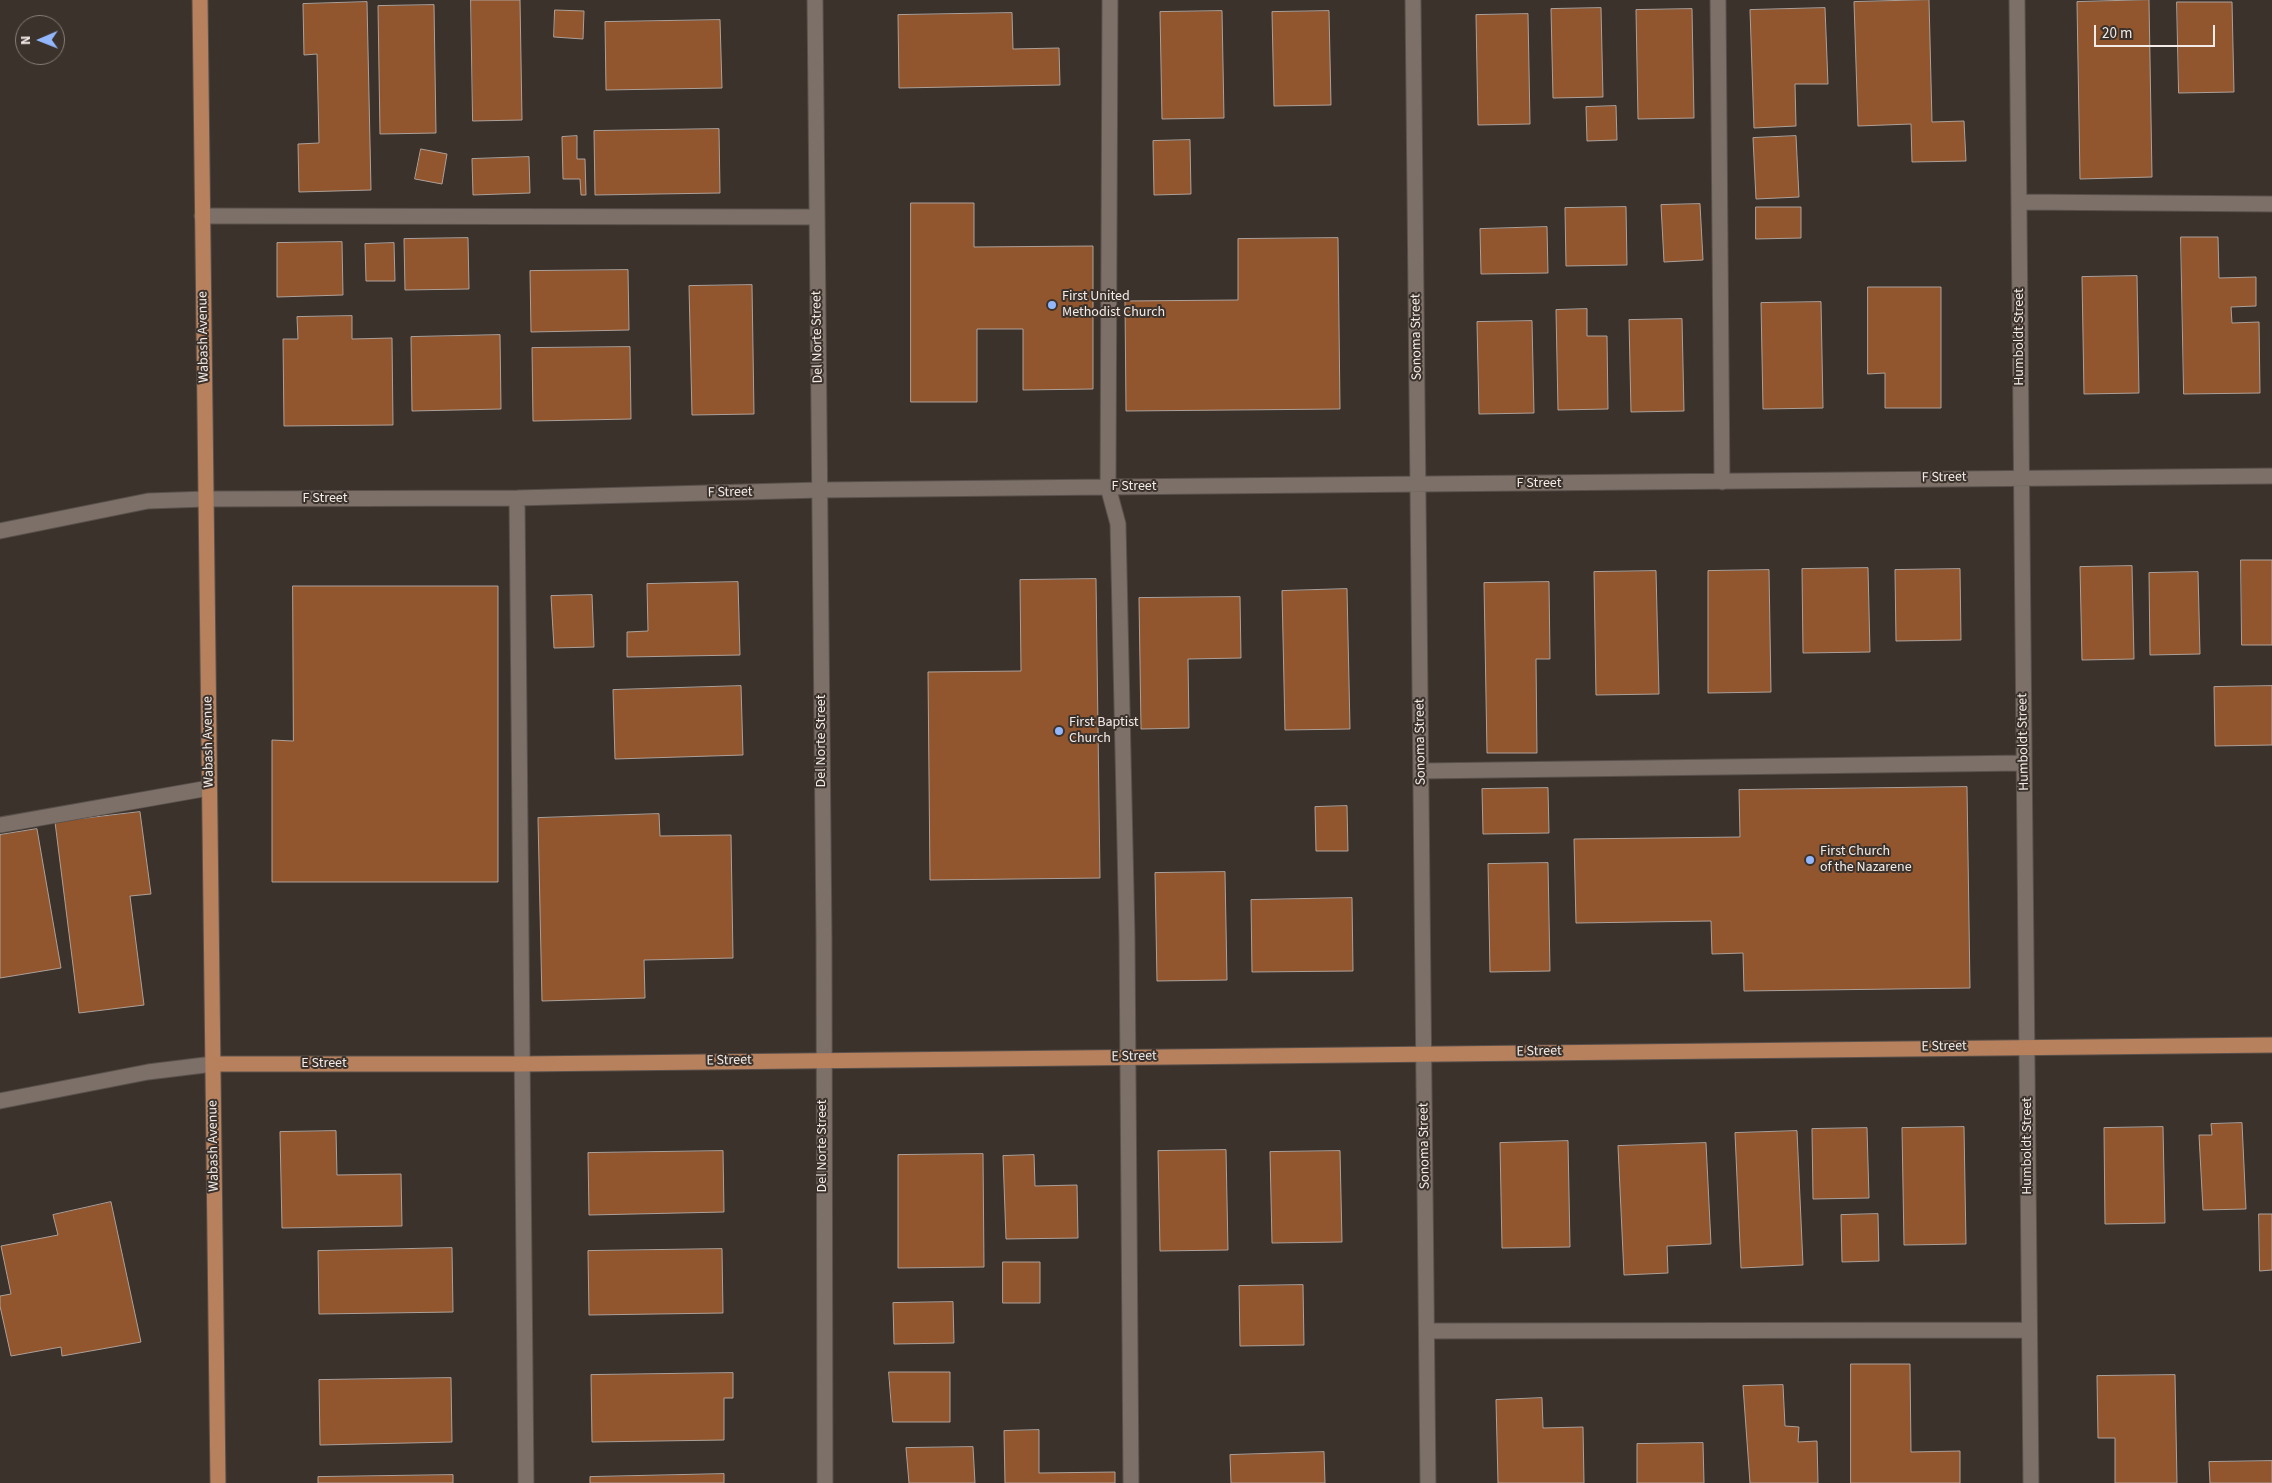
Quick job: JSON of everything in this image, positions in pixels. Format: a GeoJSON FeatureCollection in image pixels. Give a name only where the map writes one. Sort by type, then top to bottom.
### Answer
{"type":"FeatureCollection","features":[{"type":"Feature","properties":{"kind":"main road","name":"Wabash Avenue"},"geometry":{"type":"LineString","coordinates":[[200,0],[218,1483]]}},
{"type":"Feature","properties":{"kind":"main road","name":"E Street"},"geometry":{"type":"LineString","coordinates":[[213,1064],[522,1064],[2027,1046],[2272,1045]]}},
{"type":"Feature","properties":{"kind":"street","name":"Del Norte Street"},"geometry":{"type":"LineString","coordinates":[[815,0],[824,938],[824,1483]]}},
{"type":"Feature","properties":{"kind":"street"},"geometry":{"type":"LineString","coordinates":[[1110,0],[1108,487],[1118,524],[1128,1058],[1131,1483]]}},
{"type":"Feature","properties":{"kind":"street","name":"Sonoma Street"},"geometry":{"type":"LineString","coordinates":[[1413,0],[1428,1483]]}},
{"type":"Feature","properties":{"kind":"street"},"geometry":{"type":"LineString","coordinates":[[1718,0],[1722,482]]}},
{"type":"Feature","properties":{"kind":"street","name":"Humboldt Street"},"geometry":{"type":"LineString","coordinates":[[2017,0],[2031,1483]]}},
{"type":"Feature","properties":{"kind":"street"},"geometry":{"type":"LineString","coordinates":[[2019,202],[2272,204]]}},
{"type":"Feature","properties":{"kind":"street"},"geometry":{"type":"LineString","coordinates":[[202,216],[817,217]]}},
{"type":"Feature","properties":{"kind":"street","name":"F Street"},"geometry":{"type":"LineString","coordinates":[[0,531],[148,501],[206,499],[517,498],[820,490],[2272,476]]}},
{"type":"Feature","properties":{"kind":"street"},"geometry":{"type":"LineString","coordinates":[[517,498],[526,1483]]}},
{"type":"Feature","properties":{"kind":"street"},"geometry":{"type":"LineString","coordinates":[[1421,771],[2024,763]]}},
{"type":"Feature","properties":{"kind":"street"},"geometry":{"type":"LineString","coordinates":[[0,825],[209,788]]}},
{"type":"Feature","properties":{"kind":"street","name":"E Street"},"geometry":{"type":"LineString","coordinates":[[0,1101],[148,1072],[213,1064]]}},
{"type":"Feature","properties":{"kind":"street"},"geometry":{"type":"LineString","coordinates":[[1427,1331],[2029,1330]]}},
{"type":"Feature","properties":{"kind":"building"},"geometry":{"type":"Polygon","coordinates":[[[471,0],[520,0],[522,120],[473,121],[471,0]]]}},
{"type":"Feature","properties":{"kind":"building"},"geometry":{"type":"Polygon","coordinates":[[[1929,0],[1932,122],[1964,121],[1966,161],[1912,162],[1911,124],[1858,126],[1854,2],[1929,0]]]}},
{"type":"Feature","properties":{"kind":"building"},"geometry":{"type":"Polygon","coordinates":[[[2149,0],[2152,177],[2080,179],[2077,2],[2149,0]]]}},
{"type":"Feature","properties":{"kind":"building"},"geometry":{"type":"Polygon","coordinates":[[[367,2],[371,190],[299,192],[298,144],[319,143],[317,54],[304,55],[303,4],[367,2]]]}},
{"type":"Feature","properties":{"kind":"building"},"geometry":{"type":"Polygon","coordinates":[[[2177,2],[2232,2],[2234,92],[2179,93],[2177,2]]]}},
{"type":"Feature","properties":{"kind":"building"},"geometry":{"type":"Polygon","coordinates":[[[434,5],[436,133],[380,134],[378,6],[434,5]]]}},
{"type":"Feature","properties":{"kind":"building"},"geometry":{"type":"Polygon","coordinates":[[[1601,8],[1603,97],[1553,98],[1551,9],[1601,8]]]}},
{"type":"Feature","properties":{"kind":"building"},"geometry":{"type":"Polygon","coordinates":[[[1825,8],[1828,84],[1795,84],[1796,126],[1754,128],[1750,10],[1825,8]]]}},
{"type":"Feature","properties":{"kind":"building"},"geometry":{"type":"Polygon","coordinates":[[[1692,9],[1694,118],[1638,119],[1636,10],[1692,9]]]}},
{"type":"Feature","properties":{"kind":"building"},"geometry":{"type":"Polygon","coordinates":[[[555,10],[584,11],[583,39],[554,37],[555,10]]]}},
{"type":"Feature","properties":{"kind":"building"},"geometry":{"type":"Polygon","coordinates":[[[1222,11],[1224,118],[1162,119],[1160,12],[1222,11]]]}},
{"type":"Feature","properties":{"kind":"building"},"geometry":{"type":"Polygon","coordinates":[[[1329,11],[1331,105],[1274,106],[1272,12],[1329,11]]]}},
{"type":"Feature","properties":{"kind":"building"},"geometry":{"type":"Polygon","coordinates":[[[1012,13],[1013,49],[1059,48],[1060,85],[899,88],[898,15],[1012,13]]]}},
{"type":"Feature","properties":{"kind":"building"},"geometry":{"type":"Polygon","coordinates":[[[1528,14],[1530,124],[1478,125],[1476,15],[1528,14]]]}},
{"type":"Feature","properties":{"kind":"building"},"geometry":{"type":"Polygon","coordinates":[[[720,20],[722,88],[606,90],[605,22],[720,20]]]}},
{"type":"Feature","properties":{"kind":"building"},"geometry":{"type":"Polygon","coordinates":[[[1616,106],[1617,140],[1587,141],[1586,107],[1616,106]]]}},
{"type":"Feature","properties":{"kind":"building"},"geometry":{"type":"Polygon","coordinates":[[[719,129],[720,193],[595,195],[594,131],[719,129]]]}},
{"type":"Feature","properties":{"kind":"building"},"geometry":{"type":"Polygon","coordinates":[[[577,136],[577,159],[585,159],[586,195],[581,195],[580,179],[563,179],[562,137],[577,136]]]}},
{"type":"Feature","properties":{"kind":"building"},"geometry":{"type":"Polygon","coordinates":[[[1796,136],[1799,197],[1756,199],[1753,138],[1796,136]]]}},
{"type":"Feature","properties":{"kind":"building"},"geometry":{"type":"Polygon","coordinates":[[[1190,140],[1191,194],[1154,195],[1153,141],[1190,140]]]}},
{"type":"Feature","properties":{"kind":"building"},"geometry":{"type":"Polygon","coordinates":[[[421,149],[447,154],[442,184],[415,179],[421,149]]]}},
{"type":"Feature","properties":{"kind":"building"},"geometry":{"type":"Polygon","coordinates":[[[529,157],[530,193],[473,195],[472,159],[529,157]]]}},
{"type":"Feature","properties":{"kind":"building"},"geometry":{"type":"Polygon","coordinates":[[[911,203],[974,203],[974,247],[1093,246],[1093,389],[1023,390],[1023,329],[977,329],[977,402],[911,402],[911,203]]]}},
{"type":"Feature","properties":{"kind":"building"},"geometry":{"type":"Polygon","coordinates":[[[1700,204],[1703,260],[1664,262],[1661,205],[1700,204]]]}},
{"type":"Feature","properties":{"kind":"building"},"geometry":{"type":"Polygon","coordinates":[[[1626,207],[1627,265],[1566,266],[1565,208],[1626,207]]]}},
{"type":"Feature","properties":{"kind":"building"},"geometry":{"type":"Polygon","coordinates":[[[1756,207],[1801,207],[1801,238],[1756,239],[1756,207]]]}},
{"type":"Feature","properties":{"kind":"building"},"geometry":{"type":"Polygon","coordinates":[[[1547,227],[1548,273],[1481,274],[1480,229],[1547,227]]]}},
{"type":"Feature","properties":{"kind":"building"},"geometry":{"type":"Polygon","coordinates":[[[2181,237],[2218,237],[2219,278],[2256,277],[2256,306],[2231,307],[2232,323],[2259,322],[2260,393],[2184,394],[2181,237]]]}},
{"type":"Feature","properties":{"kind":"building"},"geometry":{"type":"Polygon","coordinates":[[[468,238],[469,289],[405,290],[404,239],[468,238]]]}},
{"type":"Feature","properties":{"kind":"building"},"geometry":{"type":"Polygon","coordinates":[[[1338,238],[1340,409],[1126,411],[1125,301],[1238,300],[1238,239],[1338,238]]]}},
{"type":"Feature","properties":{"kind":"building"},"geometry":{"type":"Polygon","coordinates":[[[342,242],[343,295],[277,297],[277,243],[342,242]]]}},
{"type":"Feature","properties":{"kind":"building"},"geometry":{"type":"Polygon","coordinates":[[[394,243],[395,281],[366,281],[365,244],[394,243]]]}},
{"type":"Feature","properties":{"kind":"building"},"geometry":{"type":"Polygon","coordinates":[[[628,270],[629,330],[531,332],[530,271],[628,270]]]}},
{"type":"Feature","properties":{"kind":"building"},"geometry":{"type":"Polygon","coordinates":[[[2137,276],[2139,393],[2084,394],[2082,277],[2137,276]]]}},
{"type":"Feature","properties":{"kind":"building"},"geometry":{"type":"Polygon","coordinates":[[[752,285],[754,414],[692,415],[689,286],[752,285]]]}},
{"type":"Feature","properties":{"kind":"building"},"geometry":{"type":"Polygon","coordinates":[[[1868,287],[1941,287],[1941,408],[1885,408],[1885,373],[1868,374],[1868,287]]]}},
{"type":"Feature","properties":{"kind":"building"},"geometry":{"type":"Polygon","coordinates":[[[1821,302],[1823,408],[1763,409],[1761,303],[1821,302]]]}},
{"type":"Feature","properties":{"kind":"building"},"geometry":{"type":"Polygon","coordinates":[[[1587,309],[1587,336],[1607,336],[1608,409],[1558,410],[1556,310],[1587,309]]]}},
{"type":"Feature","properties":{"kind":"building"},"geometry":{"type":"Polygon","coordinates":[[[352,316],[352,339],[392,338],[393,425],[284,426],[283,339],[298,339],[297,317],[352,316]]]}},
{"type":"Feature","properties":{"kind":"building"},"geometry":{"type":"Polygon","coordinates":[[[1682,319],[1684,411],[1631,412],[1629,320],[1682,319]]]}},
{"type":"Feature","properties":{"kind":"building"},"geometry":{"type":"Polygon","coordinates":[[[1532,321],[1534,413],[1479,414],[1477,322],[1532,321]]]}},
{"type":"Feature","properties":{"kind":"building"},"geometry":{"type":"Polygon","coordinates":[[[500,335],[501,409],[412,411],[411,337],[500,335]]]}},
{"type":"Feature","properties":{"kind":"building"},"geometry":{"type":"Polygon","coordinates":[[[630,347],[631,419],[533,421],[532,348],[630,347]]]}},
{"type":"Feature","properties":{"kind":"building"},"geometry":{"type":"Polygon","coordinates":[[[2241,560],[2272,560],[2272,645],[2242,645],[2241,560]]]}},
{"type":"Feature","properties":{"kind":"building"},"geometry":{"type":"Polygon","coordinates":[[[2132,566],[2134,659],[2082,660],[2080,567],[2132,566]]]}},
{"type":"Feature","properties":{"kind":"building"},"geometry":{"type":"Polygon","coordinates":[[[1868,568],[1870,652],[1803,653],[1802,569],[1868,568]]]}},
{"type":"Feature","properties":{"kind":"building"},"geometry":{"type":"Polygon","coordinates":[[[1960,569],[1961,640],[1896,641],[1895,570],[1960,569]]]}},
{"type":"Feature","properties":{"kind":"building"},"geometry":{"type":"Polygon","coordinates":[[[1769,570],[1771,692],[1708,693],[1708,571],[1769,570]]]}},
{"type":"Feature","properties":{"kind":"building"},"geometry":{"type":"Polygon","coordinates":[[[1656,571],[1659,694],[1596,695],[1594,572],[1656,571]]]}},
{"type":"Feature","properties":{"kind":"building"},"geometry":{"type":"Polygon","coordinates":[[[2198,572],[2200,654],[2150,655],[2149,573],[2198,572]]]}},
{"type":"Feature","properties":{"kind":"building"},"geometry":{"type":"Polygon","coordinates":[[[1096,579],[1100,878],[930,880],[928,672],[1021,671],[1020,580],[1096,579]]]}},
{"type":"Feature","properties":{"kind":"building"},"geometry":{"type":"Polygon","coordinates":[[[738,582],[740,655],[627,657],[627,632],[648,631],[647,584],[738,582]]]}},
{"type":"Feature","properties":{"kind":"building"},"geometry":{"type":"Polygon","coordinates":[[[1549,582],[1550,659],[1536,659],[1537,753],[1487,753],[1484,583],[1549,582]]]}},
{"type":"Feature","properties":{"kind":"building"},"geometry":{"type":"Polygon","coordinates":[[[293,586],[498,586],[498,882],[272,882],[272,740],[293,741],[293,586]]]}},
{"type":"Feature","properties":{"kind":"building"},"geometry":{"type":"Polygon","coordinates":[[[1347,589],[1350,729],[1285,730],[1282,591],[1347,589]]]}},
{"type":"Feature","properties":{"kind":"building"},"geometry":{"type":"Polygon","coordinates":[[[592,595],[594,647],[554,648],[551,596],[592,595]]]}},
{"type":"Feature","properties":{"kind":"building"},"geometry":{"type":"Polygon","coordinates":[[[1240,597],[1241,658],[1188,659],[1189,728],[1141,729],[1139,598],[1240,597]]]}},
{"type":"Feature","properties":{"kind":"building"},"geometry":{"type":"Polygon","coordinates":[[[741,686],[743,755],[615,759],[613,690],[741,686]]]}},
{"type":"Feature","properties":{"kind":"building"},"geometry":{"type":"Polygon","coordinates":[[[2272,686],[2272,745],[2215,746],[2214,687],[2272,686]]]}},
{"type":"Feature","properties":{"kind":"building"},"geometry":{"type":"Polygon","coordinates":[[[1967,787],[1970,988],[1744,991],[1743,953],[1712,954],[1711,921],[1576,923],[1574,839],[1740,837],[1739,790],[1967,787]]]}},
{"type":"Feature","properties":{"kind":"building"},"geometry":{"type":"Polygon","coordinates":[[[1548,788],[1549,833],[1483,834],[1482,789],[1548,788]]]}},
{"type":"Feature","properties":{"kind":"building"},"geometry":{"type":"Polygon","coordinates":[[[1347,806],[1348,851],[1316,851],[1315,807],[1347,806]]]}},
{"type":"Feature","properties":{"kind":"building"},"geometry":{"type":"Polygon","coordinates":[[[140,812],[151,894],[130,896],[144,1005],[79,1013],[55,822],[140,812]]]}},
{"type":"Feature","properties":{"kind":"building"},"geometry":{"type":"Polygon","coordinates":[[[659,814],[660,836],[731,835],[733,958],[644,960],[645,998],[542,1001],[538,818],[659,814]]]}},
{"type":"Feature","properties":{"kind":"building"},"geometry":{"type":"Polygon","coordinates":[[[37,829],[61,968],[0,978],[0,835],[37,829]]]}},
{"type":"Feature","properties":{"kind":"building"},"geometry":{"type":"Polygon","coordinates":[[[1548,863],[1550,971],[1490,972],[1488,864],[1548,863]]]}},
{"type":"Feature","properties":{"kind":"building"},"geometry":{"type":"Polygon","coordinates":[[[1225,872],[1227,980],[1157,981],[1155,873],[1225,872]]]}},
{"type":"Feature","properties":{"kind":"building"},"geometry":{"type":"Polygon","coordinates":[[[1352,898],[1353,971],[1252,972],[1251,900],[1352,898]]]}},
{"type":"Feature","properties":{"kind":"building"},"geometry":{"type":"Polygon","coordinates":[[[2242,1123],[2246,1209],[2203,1210],[2199,1135],[2212,1135],[2211,1124],[2242,1123]]]}},
{"type":"Feature","properties":{"kind":"building"},"geometry":{"type":"Polygon","coordinates":[[[1964,1127],[1966,1244],[1904,1245],[1902,1128],[1964,1127]]]}},
{"type":"Feature","properties":{"kind":"building"},"geometry":{"type":"Polygon","coordinates":[[[2163,1127],[2165,1223],[2105,1224],[2104,1128],[2163,1127]]]}},
{"type":"Feature","properties":{"kind":"building"},"geometry":{"type":"Polygon","coordinates":[[[1867,1128],[1869,1198],[1813,1199],[1812,1129],[1867,1128]]]}},
{"type":"Feature","properties":{"kind":"building"},"geometry":{"type":"Polygon","coordinates":[[[336,1131],[337,1175],[401,1174],[402,1226],[282,1228],[280,1132],[336,1131]]]}},
{"type":"Feature","properties":{"kind":"building"},"geometry":{"type":"Polygon","coordinates":[[[1797,1131],[1803,1265],[1741,1268],[1735,1133],[1797,1131]]]}},
{"type":"Feature","properties":{"kind":"building"},"geometry":{"type":"Polygon","coordinates":[[[1568,1141],[1570,1247],[1502,1248],[1500,1143],[1568,1141]]]}},
{"type":"Feature","properties":{"kind":"building"},"geometry":{"type":"Polygon","coordinates":[[[1706,1143],[1711,1244],[1667,1246],[1668,1273],[1624,1275],[1618,1146],[1706,1143]]]}},
{"type":"Feature","properties":{"kind":"building"},"geometry":{"type":"Polygon","coordinates":[[[1226,1150],[1228,1250],[1160,1251],[1158,1151],[1226,1150]]]}},
{"type":"Feature","properties":{"kind":"building"},"geometry":{"type":"Polygon","coordinates":[[[723,1151],[724,1212],[589,1215],[588,1153],[723,1151]]]}},
{"type":"Feature","properties":{"kind":"building"},"geometry":{"type":"Polygon","coordinates":[[[1340,1151],[1342,1242],[1272,1243],[1270,1152],[1340,1151]]]}},
{"type":"Feature","properties":{"kind":"building"},"geometry":{"type":"Polygon","coordinates":[[[983,1154],[984,1267],[898,1268],[898,1155],[983,1154]]]}},
{"type":"Feature","properties":{"kind":"building"},"geometry":{"type":"Polygon","coordinates":[[[1034,1155],[1035,1186],[1077,1185],[1078,1238],[1006,1239],[1003,1156],[1034,1155]]]}},
{"type":"Feature","properties":{"kind":"building"},"geometry":{"type":"Polygon","coordinates":[[[111,1202],[141,1342],[62,1356],[61,1347],[11,1356],[0,1306],[0,1296],[11,1294],[1,1246],[58,1235],[53,1215],[111,1202]]]}},
{"type":"Feature","properties":{"kind":"building"},"geometry":{"type":"Polygon","coordinates":[[[1878,1214],[1879,1261],[1842,1262],[1841,1215],[1878,1214]]]}},
{"type":"Feature","properties":{"kind":"building"},"geometry":{"type":"Polygon","coordinates":[[[2259,1214],[2272,1214],[2272,1270],[2260,1271],[2259,1214]]]}},
{"type":"Feature","properties":{"kind":"building"},"geometry":{"type":"Polygon","coordinates":[[[452,1248],[453,1312],[319,1314],[318,1251],[452,1248]]]}},
{"type":"Feature","properties":{"kind":"building"},"geometry":{"type":"Polygon","coordinates":[[[722,1249],[723,1313],[589,1315],[588,1251],[722,1249]]]}},
{"type":"Feature","properties":{"kind":"building"},"geometry":{"type":"Polygon","coordinates":[[[1003,1262],[1040,1262],[1040,1303],[1003,1303],[1003,1262]]]}},
{"type":"Feature","properties":{"kind":"building"},"geometry":{"type":"Polygon","coordinates":[[[1303,1285],[1304,1345],[1240,1346],[1239,1286],[1303,1285]]]}},
{"type":"Feature","properties":{"kind":"building"},"geometry":{"type":"Polygon","coordinates":[[[953,1302],[954,1343],[894,1344],[893,1303],[953,1302]]]}},
{"type":"Feature","properties":{"kind":"building"},"geometry":{"type":"Polygon","coordinates":[[[1851,1364],[1910,1364],[1911,1452],[1960,1451],[1960,1483],[1851,1483],[1851,1364]]]}},
{"type":"Feature","properties":{"kind":"building"},"geometry":{"type":"Polygon","coordinates":[[[889,1372],[950,1372],[950,1422],[893,1422],[889,1372]]]}},
{"type":"Feature","properties":{"kind":"building"},"geometry":{"type":"Polygon","coordinates":[[[733,1373],[733,1398],[724,1398],[724,1440],[592,1442],[591,1375],[733,1373]]]}},
{"type":"Feature","properties":{"kind":"building"},"geometry":{"type":"Polygon","coordinates":[[[2175,1375],[2177,1483],[2115,1483],[2115,1438],[2098,1438],[2097,1376],[2175,1375]]]}},
{"type":"Feature","properties":{"kind":"building"},"geometry":{"type":"Polygon","coordinates":[[[451,1378],[452,1442],[320,1445],[319,1380],[451,1378]]]}},
{"type":"Feature","properties":{"kind":"building"},"geometry":{"type":"Polygon","coordinates":[[[1783,1385],[1785,1426],[1799,1427],[1798,1442],[1817,1441],[1818,1483],[1750,1483],[1743,1386],[1783,1385]]]}},
{"type":"Feature","properties":{"kind":"building"},"geometry":{"type":"Polygon","coordinates":[[[1542,1398],[1543,1428],[1583,1427],[1584,1483],[1498,1483],[1496,1400],[1542,1398]]]}},
{"type":"Feature","properties":{"kind":"building"},"geometry":{"type":"Polygon","coordinates":[[[1039,1430],[1039,1473],[1115,1472],[1115,1483],[1005,1483],[1004,1431],[1039,1430]]]}},
{"type":"Feature","properties":{"kind":"building"},"geometry":{"type":"Polygon","coordinates":[[[1703,1443],[1704,1483],[1637,1483],[1637,1444],[1703,1443]]]}},
{"type":"Feature","properties":{"kind":"building"},"geometry":{"type":"Polygon","coordinates":[[[973,1447],[975,1483],[909,1483],[906,1448],[973,1447]]]}},
{"type":"Feature","properties":{"kind":"building"},"geometry":{"type":"Polygon","coordinates":[[[1324,1452],[1325,1483],[1231,1483],[1230,1455],[1324,1452]]]}},
{"type":"Feature","properties":{"kind":"building"},"geometry":{"type":"Polygon","coordinates":[[[2272,1461],[2272,1483],[2210,1483],[2209,1462],[2272,1461]]]}},
{"type":"Feature","properties":{"kind":"building"},"geometry":{"type":"Polygon","coordinates":[[[724,1474],[724,1483],[590,1483],[590,1477],[724,1474]]]}},
{"type":"Feature","properties":{"kind":"building"},"geometry":{"type":"Polygon","coordinates":[[[453,1475],[453,1483],[318,1483],[318,1477],[453,1475]]]}},
{"type":"Feature","properties":{"kind":"place","name":"First United Methodist Church"},"geometry":{"type":"Point","coordinates":[1052,305]}},
{"type":"Feature","properties":{"kind":"place","name":"First Baptist Church"},"geometry":{"type":"Point","coordinates":[1059,731]}},
{"type":"Feature","properties":{"kind":"place","name":"First Church of the Nazarene"},"geometry":{"type":"Point","coordinates":[1810,860]}}]}
